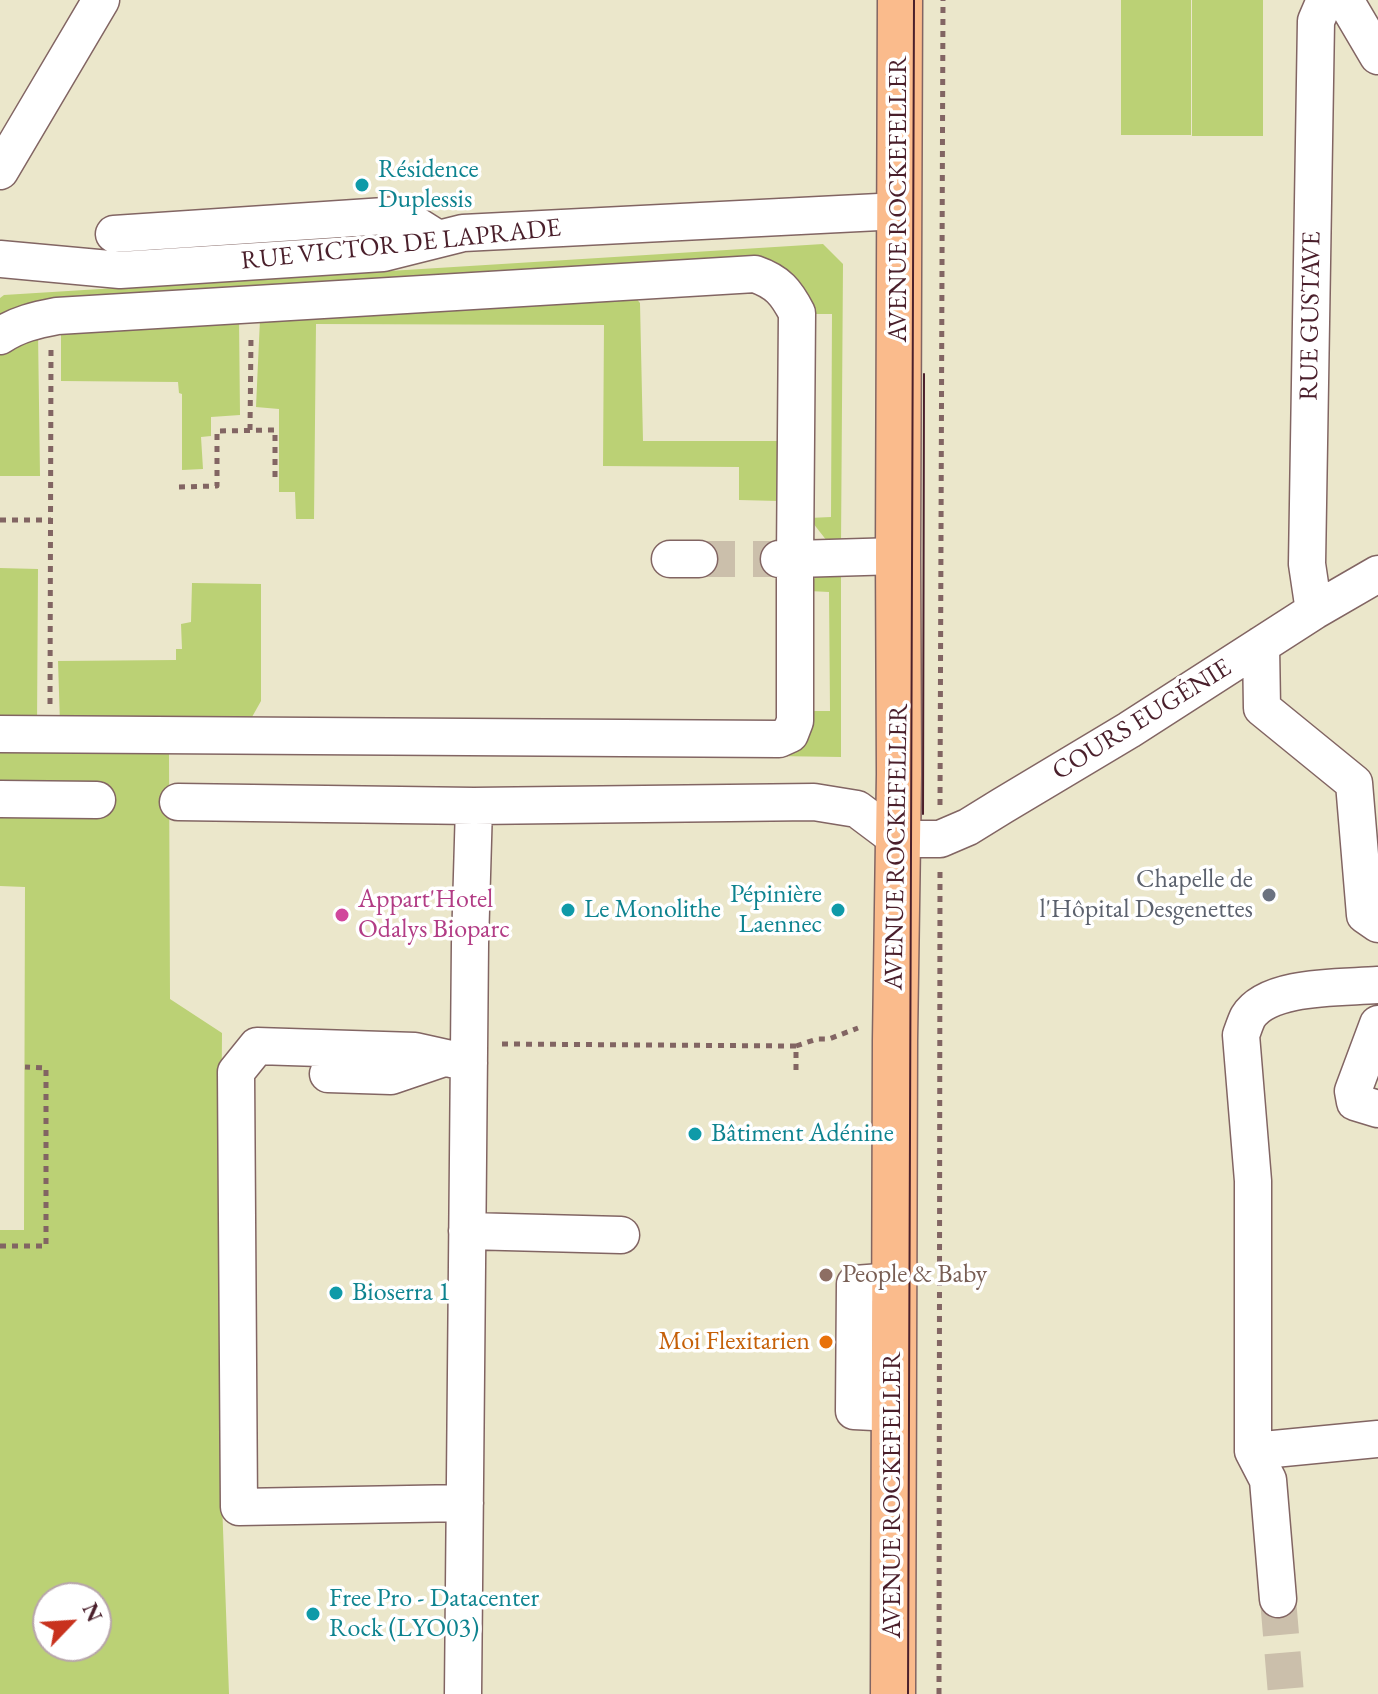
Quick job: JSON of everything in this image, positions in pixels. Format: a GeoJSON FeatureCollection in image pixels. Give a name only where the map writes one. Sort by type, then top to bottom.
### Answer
{"type":"FeatureCollection","features":[{"type":"Feature","properties":{"kind":"main road","name":"AVENUE ROCKEFELLER"},"geometry":{"type":"LineString","coordinates":[[893,1694],[900,0]]}},
{"type":"Feature","properties":{"kind":"street"},"geometry":{"type":"LineString","coordinates":[[0,171],[101,0]]}},
{"type":"Feature","properties":{"kind":"street"},"geometry":{"type":"LineString","coordinates":[[1345,0],[1378,56]]}},
{"type":"Feature","properties":{"kind":"street","name":"RUE GUSTAVE"},"geometry":{"type":"LineString","coordinates":[[1314,611],[1307,564],[1320,11]]}},
{"type":"Feature","properties":{"kind":"street","name":"RUE VICTOR DE LAPRADE"},"geometry":{"type":"LineString","coordinates":[[0,259],[120,270],[383,253],[463,233],[899,211]]}},
{"type":"Feature","properties":{"kind":"street"},"geometry":{"type":"LineString","coordinates":[[114,234],[400,215],[438,239]]}},
{"type":"Feature","properties":{"kind":"street"},"geometry":{"type":"LineString","coordinates":[[0,336],[16,326],[52,317],[755,274],[771,280],[787,295],[797,313],[787,559],[795,721],[790,734],[768,740],[0,734]]}},
{"type":"Feature","properties":{"kind":"street"},"geometry":{"type":"LineString","coordinates":[[787,559],[898,556]]}},
{"type":"Feature","properties":{"kind":"street","name":"COURS EUGÉNIE"},"geometry":{"type":"LineString","coordinates":[[897,839],[940,839],[968,827],[1378,574]]}},
{"type":"Feature","properties":{"kind":"street"},"geometry":{"type":"LineString","coordinates":[[1261,645],[1262,708],[1354,783],[1365,915],[1378,924]]}},
{"type":"Feature","properties":{"kind":"street"},"geometry":{"type":"LineString","coordinates":[[0,799],[97,800]]}},
{"type":"Feature","properties":{"kind":"street"},"geometry":{"type":"LineString","coordinates":[[178,802],[474,806],[814,802],[857,809],[897,839]]}},
{"type":"Feature","properties":{"kind":"street"},"geometry":{"type":"LineString","coordinates":[[463,1694],[467,1231],[457,1060],[474,806]]}},
{"type":"Feature","properties":{"kind":"street"},"geometry":{"type":"LineString","coordinates":[[1278,1599],[1268,1480],[1253,1451],[1253,1181],[1241,1035],[1249,1015],[1267,1000],[1295,991],[1378,985]]}},
{"type":"Feature","properties":{"kind":"street"},"geometry":{"type":"LineString","coordinates":[[1378,1024],[1353,1091],[1355,1102],[1378,1109]]}},
{"type":"Feature","properties":{"kind":"street"},"geometry":{"type":"LineString","coordinates":[[457,1060],[415,1051],[257,1046],[236,1072],[239,1507],[465,1503]]}},
{"type":"Feature","properties":{"kind":"street"},"geometry":{"type":"LineString","coordinates":[[328,1074],[391,1076],[457,1060]]}},
{"type":"Feature","properties":{"kind":"street"},"geometry":{"type":"LineString","coordinates":[[467,1231],[621,1235]]}},
{"type":"Feature","properties":{"kind":"street"},"geometry":{"type":"LineString","coordinates":[[1253,1451],[1378,1439]]}},
{"type":"Feature","properties":{"kind":"path","name":"AVENUE ROCKEFELLER"},"geometry":{"type":"LineString","coordinates":[[939,1694],[943,0]]}},
{"type":"Feature","properties":{"kind":"path"},"geometry":{"type":"LineString","coordinates":[[50,709],[52,317]]}},
{"type":"Feature","properties":{"kind":"path"},"geometry":{"type":"LineString","coordinates":[[250,430],[251,346]]}},
{"type":"Feature","properties":{"kind":"path"},"geometry":{"type":"LineString","coordinates":[[179,487],[217,486],[217,431],[275,430],[275,478]]}},
{"type":"Feature","properties":{"kind":"path"},"geometry":{"type":"LineString","coordinates":[[0,520],[51,520]]}},
{"type":"Feature","properties":{"kind":"path"},"geometry":{"type":"LineString","coordinates":[[502,1044],[796,1046],[817,1039],[829,1039],[864,1026]]}},
{"type":"Feature","properties":{"kind":"path"},"geometry":{"type":"LineString","coordinates":[[796,1046],[796,1075]]}},
{"type":"Feature","properties":{"kind":"path"},"geometry":{"type":"LineString","coordinates":[[0,1246],[46,1246],[46,1068],[25,1067]]}},
{"type":"Feature","properties":{"kind":"green space"},"geometry":{"type":"Polygon","coordinates":[[[1121,0],[1191,0],[1191,135],[1121,135],[1121,0]]]}},
{"type":"Feature","properties":{"kind":"green space"},"geometry":{"type":"Polygon","coordinates":[[[1192,0],[1263,0],[1263,136],[1192,136],[1192,0]]]}},
{"type":"Feature","properties":{"kind":"green space"},"geometry":{"type":"Polygon","coordinates":[[[823,244],[843,264],[841,545],[827,541],[809,518],[831,517],[832,314],[810,314],[807,296],[800,282],[772,262],[0,321],[0,298],[4,295],[823,244]]]}},
{"type":"Feature","properties":{"kind":"green space"},"geometry":{"type":"Polygon","coordinates":[[[634,296],[640,303],[643,441],[779,441],[779,501],[739,500],[739,467],[603,466],[604,325],[316,324],[314,519],[296,519],[295,492],[279,492],[279,409],[256,407],[260,319],[634,296]]]}},
{"type":"Feature","properties":{"kind":"green space"},"geometry":{"type":"Polygon","coordinates":[[[239,317],[240,415],[211,417],[211,436],[201,437],[203,469],[182,470],[182,394],[179,393],[178,382],[61,381],[61,330],[239,317]]]}},
{"type":"Feature","properties":{"kind":"green space"},"geometry":{"type":"Polygon","coordinates":[[[38,332],[40,476],[0,476],[0,352],[38,332]]]}},
{"type":"Feature","properties":{"kind":"green space"},"geometry":{"type":"Polygon","coordinates":[[[841,566],[841,757],[774,756],[810,711],[830,711],[829,592],[809,591],[816,575],[841,566]]]}},
{"type":"Feature","properties":{"kind":"green space"},"geometry":{"type":"Polygon","coordinates":[[[0,568],[38,569],[37,726],[0,724],[0,568]]]}},
{"type":"Feature","properties":{"kind":"green space"},"geometry":{"type":"Polygon","coordinates":[[[192,583],[261,584],[261,701],[252,717],[235,725],[60,724],[58,661],[176,660],[176,649],[182,649],[181,624],[191,622],[192,583]]]}},
{"type":"Feature","properties":{"kind":"green space"},"geometry":{"type":"Polygon","coordinates":[[[0,749],[169,753],[170,999],[222,1033],[219,1419],[229,1694],[0,1694],[0,1230],[24,1230],[25,887],[0,886],[0,749]]]}},
{"type":"Feature","properties":{"kind":"tunnel"},"geometry":{"type":"LineString","coordinates":[[699,559],[779,559]]}},
{"type":"Feature","properties":{"kind":"tunnel"},"geometry":{"type":"LineString","coordinates":[[1278,1599],[1286,1694]]}},
{"type":"Feature","properties":{"kind":"tram line"},"geometry":{"type":"LineString","coordinates":[[908,1694],[914,0]]}},
{"type":"Feature","properties":{"kind":"tram line"},"geometry":{"type":"LineString","coordinates":[[923,814],[924,374]]}},
{"type":"Feature","properties":{"kind":"place","name":"Résidence Duplessis"},"geometry":{"type":"Point","coordinates":[362,185]}},
{"type":"Feature","properties":{"kind":"place","name":"Chapelle de l'Hôpital Desgenettes"},"geometry":{"type":"Point","coordinates":[1269,895]}},
{"type":"Feature","properties":{"kind":"place","name":"Le Monolithe"},"geometry":{"type":"Point","coordinates":[568,910]}},
{"type":"Feature","properties":{"kind":"place","name":"Pépinière Laennec"},"geometry":{"type":"Point","coordinates":[838,910]}},
{"type":"Feature","properties":{"kind":"place","name":"Appart'Hotel Odalys Bioparc"},"geometry":{"type":"Point","coordinates":[342,915]}},
{"type":"Feature","properties":{"kind":"place","name":"Bâtiment Adénine"},"geometry":{"type":"Point","coordinates":[695,1134]}},
{"type":"Feature","properties":{"kind":"place","name":"People & Baby"},"geometry":{"type":"Point","coordinates":[826,1275]}},
{"type":"Feature","properties":{"kind":"place","name":"Bioserra 1"},"geometry":{"type":"Point","coordinates":[336,1293]}},
{"type":"Feature","properties":{"kind":"place","name":"Moi Flexitarien"},"geometry":{"type":"Point","coordinates":[826,1342]}},
{"type":"Feature","properties":{"kind":"place","name":"Free Pro - Datacenter Rock (LYO03)"},"geometry":{"type":"Point","coordinates":[313,1614]}}]}
